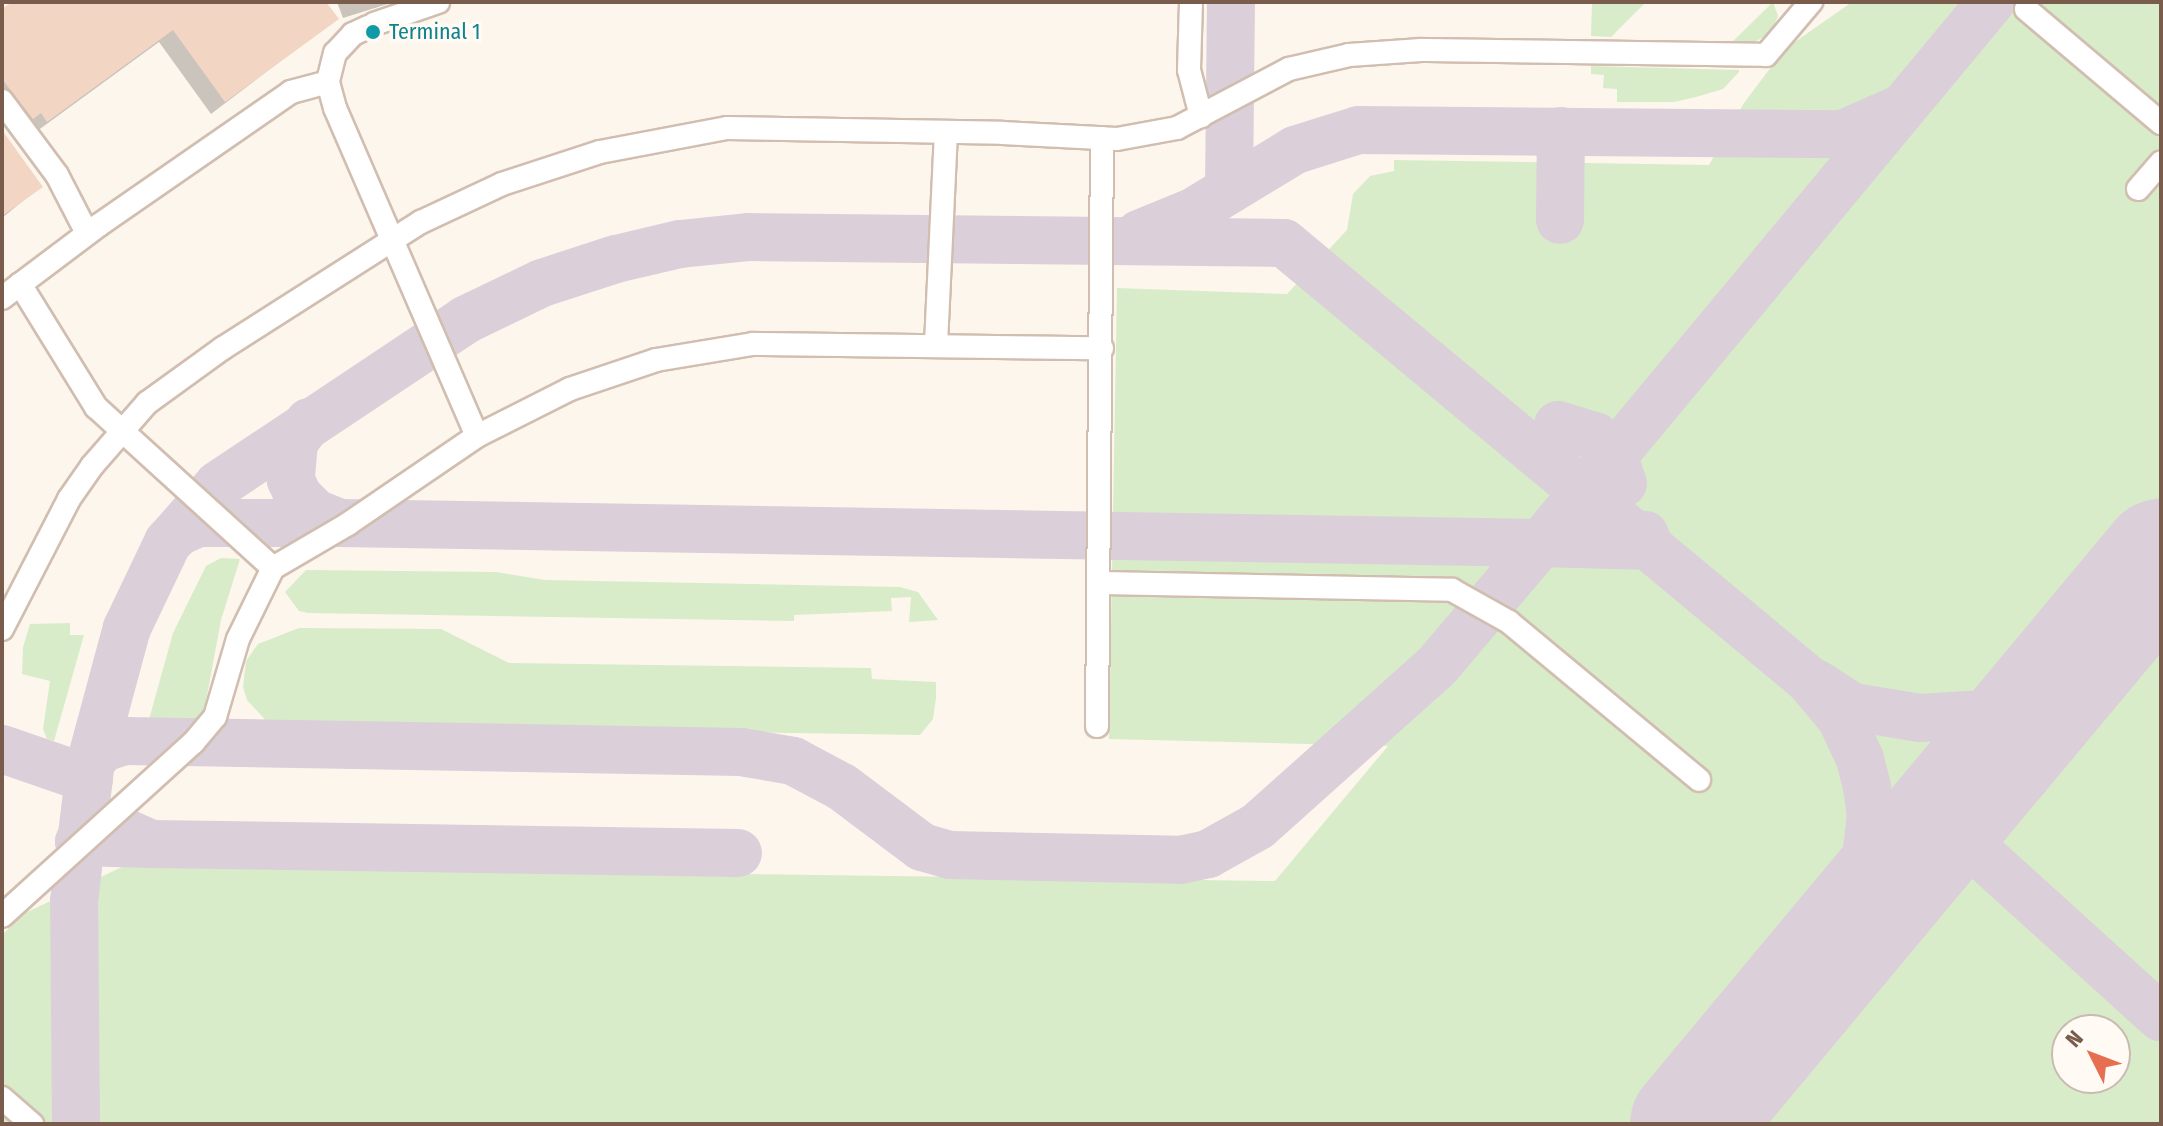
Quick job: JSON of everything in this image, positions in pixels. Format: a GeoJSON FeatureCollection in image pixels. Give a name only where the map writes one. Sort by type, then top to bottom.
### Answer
{"type":"FeatureCollection","features":[{"type":"Feature","properties":{"kind":"lane"},"geometry":{"type":"LineString","coordinates":[[438,2],[353,34],[335,53],[328,82],[335,108],[477,436]]}},
{"type":"Feature","properties":{"kind":"lane"},"geometry":{"type":"LineString","coordinates":[[1191,2],[1189,70],[1201,116]]}},
{"type":"Feature","properties":{"kind":"lane"},"geometry":{"type":"LineString","coordinates":[[2,629],[69,499],[147,403],[223,348],[421,222],[502,184],[600,152],[727,128],[1117,139],[1177,128],[1289,69],[1349,55],[1421,50],[1766,55],[1811,2]]}},
{"type":"Feature","properties":{"kind":"lane"},"geometry":{"type":"LineString","coordinates":[[2026,9],[2161,123]]}},
{"type":"Feature","properties":{"kind":"lane"},"geometry":{"type":"LineString","coordinates":[[2,298],[87,233],[291,92],[328,82]]}},
{"type":"Feature","properties":{"kind":"lane"},"geometry":{"type":"LineString","coordinates":[[6,106],[57,175],[87,233]]}},
{"type":"Feature","properties":{"kind":"lane"},"geometry":{"type":"LineString","coordinates":[[936,344],[946,132]]}},
{"type":"Feature","properties":{"kind":"lane"},"geometry":{"type":"LineString","coordinates":[[1097,726],[1102,138]]}},
{"type":"Feature","properties":{"kind":"lane"},"geometry":{"type":"LineString","coordinates":[[2138,189],[2161,163]]}},
{"type":"Feature","properties":{"kind":"lane"},"geometry":{"type":"LineString","coordinates":[[20,284],[96,407],[273,568]]}},
{"type":"Feature","properties":{"kind":"lane"},"geometry":{"type":"LineString","coordinates":[[2,916],[79,842],[193,743],[215,717],[238,639],[273,568],[348,524],[477,436],[570,389],[656,360],[753,344],[1102,348]]}},
{"type":"Feature","properties":{"kind":"lane"},"geometry":{"type":"LineString","coordinates":[[1100,583],[1452,590],[1509,622],[1699,780]]}},
{"type":"Feature","properties":{"kind":"lane"},"geometry":{"type":"LineString","coordinates":[[2,1098],[32,1124]]}},
{"type":"Feature","properties":{"kind":"green space"},"geometry":{"type":"Polygon","coordinates":[[[1592,2],[1646,2],[1611,37],[1591,36],[1592,2]]]}},
{"type":"Feature","properties":{"kind":"green space"},"geometry":{"type":"Polygon","coordinates":[[[1773,2],[1778,16],[1771,33],[1749,45],[1727,47],[1773,2]]]}},
{"type":"Feature","properties":{"kind":"green space"},"geometry":{"type":"Polygon","coordinates":[[[1852,2],[2161,2],[2161,1124],[2,1124],[2,935],[23,914],[124,866],[1275,881],[1388,746],[1109,739],[1117,288],[1287,294],[1347,230],[1353,194],[1370,176],[1394,171],[1394,160],[1709,165],[1744,103],[1792,44],[1852,2]]]}},
{"type":"Feature","properties":{"kind":"green space"},"geometry":{"type":"Polygon","coordinates":[[[1591,66],[1739,72],[1723,89],[1696,97],[1674,102],[1617,102],[1617,89],[1603,88],[1604,75],[1591,74],[1591,66]]]}},
{"type":"Feature","properties":{"kind":"green space"},"geometry":{"type":"Polygon","coordinates":[[[221,558],[240,559],[221,620],[204,712],[198,724],[148,723],[173,633],[206,566],[221,558]]]}},
{"type":"Feature","properties":{"kind":"green space"},"geometry":{"type":"Polygon","coordinates":[[[306,570],[496,572],[545,580],[900,587],[918,592],[938,620],[909,622],[911,597],[891,598],[892,611],[794,615],[794,621],[308,613],[299,611],[285,592],[306,570]]]}},
{"type":"Feature","properties":{"kind":"green space"},"geometry":{"type":"Polygon","coordinates":[[[70,623],[70,635],[84,635],[54,741],[47,739],[43,729],[50,681],[22,674],[23,647],[30,624],[70,623]]]}},
{"type":"Feature","properties":{"kind":"green space"},"geometry":{"type":"Polygon","coordinates":[[[299,628],[441,629],[509,663],[871,668],[872,679],[936,682],[936,698],[933,719],[920,735],[270,725],[247,700],[243,687],[246,661],[258,644],[299,628]]]}},
{"type":"Feature","properties":{"kind":"building"},"geometry":{"type":"Polygon","coordinates":[[[12,2],[326,2],[339,19],[225,102],[173,30],[47,122],[41,113],[33,119],[2,79],[2,9],[12,2]]]}},
{"type":"Feature","properties":{"kind":"building"},"geometry":{"type":"Polygon","coordinates":[[[2,130],[43,187],[2,216],[2,130]]]}},
{"type":"Feature","properties":{"kind":"taxiway"},"geometry":{"type":"LineString","coordinates":[[1229,190],[1231,2]]}},
{"type":"Feature","properties":{"kind":"taxiway"},"geometry":{"type":"LineString","coordinates":[[76,1124],[74,901],[91,761],[127,628],[168,542],[178,532],[198,523],[340,523],[1541,543],[1991,2]]}},
{"type":"Feature","properties":{"kind":"taxiway"},"geometry":{"type":"LineString","coordinates":[[1139,234],[1193,212],[1295,150],[1359,130],[1843,134],[1895,111]]}},
{"type":"Feature","properties":{"kind":"taxiway"},"geometry":{"type":"LineString","coordinates":[[1560,220],[1561,131]]}},
{"type":"Feature","properties":{"kind":"taxiway"},"geometry":{"type":"LineString","coordinates":[[172,538],[218,485],[465,320],[542,283],[616,259],[680,244],[748,237],[1284,243],[1809,680],[1841,718],[1860,759],[1871,814],[1864,876],[1856,903],[1842,931],[1799,993]]}},
{"type":"Feature","properties":{"kind":"taxiway"},"geometry":{"type":"LineString","coordinates":[[309,422],[294,442],[291,480],[298,496],[315,513],[340,523]]}},
{"type":"Feature","properties":{"kind":"taxiway"},"geometry":{"type":"LineString","coordinates":[[1558,425],[1595,436],[1613,456],[1623,483]]}},
{"type":"Feature","properties":{"kind":"taxiway"},"geometry":{"type":"LineString","coordinates":[[91,761],[103,748],[125,741],[741,752],[793,761],[842,787],[922,847],[950,855],[1180,860],[1208,854],[1258,826],[1436,667],[1541,543],[1649,546],[1645,535]]}},
{"type":"Feature","properties":{"kind":"taxiway"},"geometry":{"type":"LineString","coordinates":[[1817,684],[1853,707],[1920,718],[1983,714],[2047,683],[2098,634]]}},
{"type":"Feature","properties":{"kind":"taxiway"},"geometry":{"type":"LineString","coordinates":[[2,749],[89,779]]}},
{"type":"Feature","properties":{"kind":"taxiway"},"geometry":{"type":"LineString","coordinates":[[1943,820],[2161,1018]]}},
{"type":"Feature","properties":{"kind":"taxiway"},"geometry":{"type":"LineString","coordinates":[[151,844],[102,822],[85,829],[79,842],[151,844],[738,853]]}},
{"type":"Feature","properties":{"kind":"runway"},"geometry":{"type":"LineString","coordinates":[[1690,1124],[2161,559]]}},
{"type":"Feature","properties":{"kind":"place","name":"Terminal 1"},"geometry":{"type":"Point","coordinates":[373,32]}}]}
